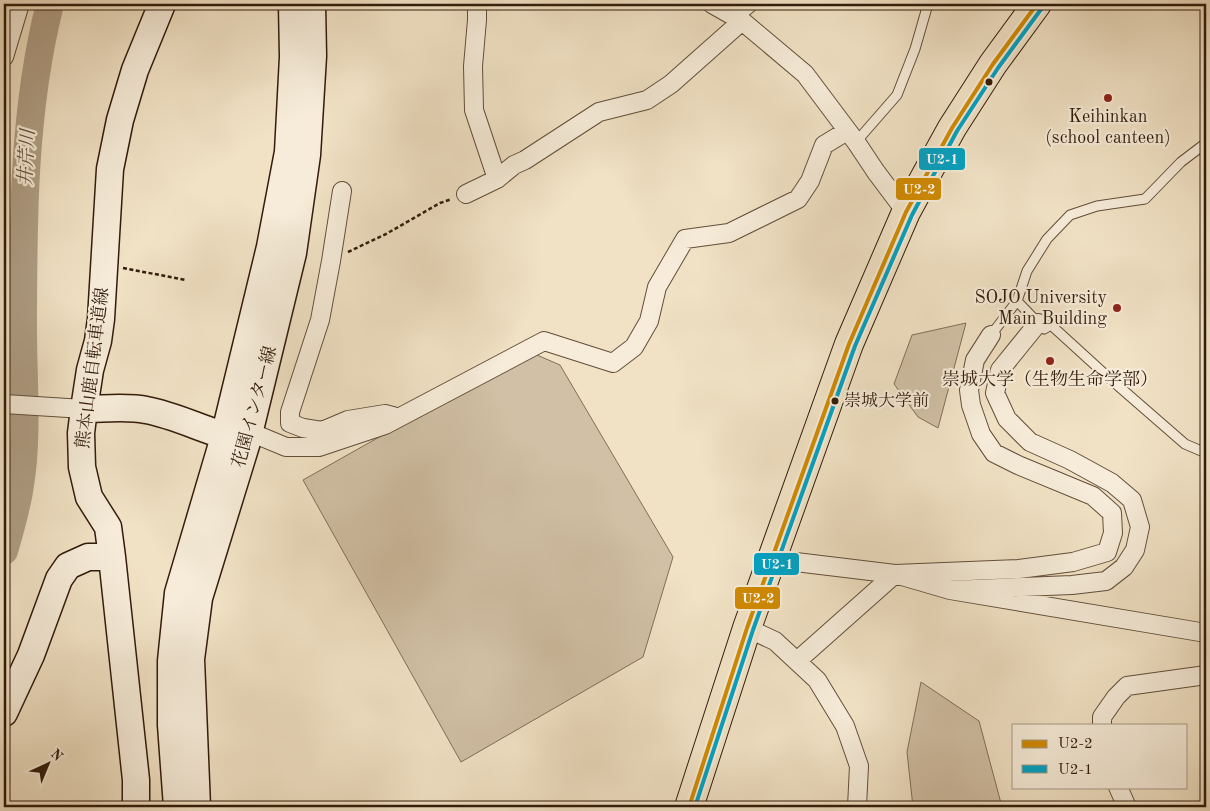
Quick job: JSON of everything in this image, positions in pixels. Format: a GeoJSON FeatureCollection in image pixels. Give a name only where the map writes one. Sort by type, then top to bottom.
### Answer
{"type":"FeatureCollection","features":[{"type":"Feature","properties":{"kind":"main road","name":"熊本山鹿自転車道線"},"geometry":{"type":"LineString","coordinates":[[136,807],[136,780],[108,527],[89,497],[82,467],[82,433],[74,409],[90,370],[98,341],[110,169],[120,120],[135,70],[162,4]]}},
{"type":"Feature","properties":{"kind":"main road","name":"花園インター線"},"geometry":{"type":"LineString","coordinates":[[177,807],[171,726],[171,661],[178,593],[240,437],[270,246],[288,152],[294,57],[292,4]]}},
{"type":"Feature","properties":{"kind":"main road","name":"花園インター線"},"geometry":{"type":"LineString","coordinates":[[197,807],[191,659],[199,598],[240,437],[293,254],[307,155],[313,56],[312,4]]}},
{"type":"Feature","properties":{"kind":"main road"},"geometry":{"type":"LineString","coordinates":[[689,807],[747,628],[849,344],[906,212],[957,120],[993,64],[1037,4]]}},
{"type":"Feature","properties":{"kind":"main road"},"geometry":{"type":"LineString","coordinates":[[74,409],[145,409],[240,437]]}},
{"type":"Feature","properties":{"kind":"main road"},"geometry":{"type":"LineString","coordinates":[[4,713],[31,655],[59,579],[68,566],[88,557],[112,557]]}},
{"type":"Feature","properties":{"kind":"street"},"geometry":{"type":"LineString","coordinates":[[4,57],[20,4]]}},
{"type":"Feature","properties":{"kind":"street"},"geometry":{"type":"LineString","coordinates":[[477,4],[473,66],[474,110],[497,178]]}},
{"type":"Feature","properties":{"kind":"street"},"geometry":{"type":"LineString","coordinates":[[712,4],[738,18],[805,74],[906,212]]}},
{"type":"Feature","properties":{"kind":"street"},"geometry":{"type":"LineString","coordinates":[[466,194],[497,178],[514,165],[525,160],[599,112],[647,100],[671,84],[738,18],[748,4]]}},
{"type":"Feature","properties":{"kind":"street"},"geometry":{"type":"LineString","coordinates":[[240,437],[286,447],[320,447],[385,425],[544,341],[614,363],[634,347],[650,321],[657,286],[685,240],[729,233],[798,199],[810,181],[824,145],[851,136]]}},
{"type":"Feature","properties":{"kind":"street"},"geometry":{"type":"LineString","coordinates":[[342,191],[320,320],[290,412],[290,423],[303,428],[322,431],[348,420],[384,414],[400,417]]}},
{"type":"Feature","properties":{"kind":"street"},"geometry":{"type":"LineString","coordinates":[[950,590],[1072,585],[1106,581],[1124,567],[1135,550],[1140,527],[1132,500],[1112,483],[1070,460],[1030,442],[1007,419],[995,393],[1000,370],[1038,323]]}},
{"type":"Feature","properties":{"kind":"street"},"geometry":{"type":"LineString","coordinates":[[772,559],[895,574],[1019,569],[1074,562],[1107,552],[1113,533],[1112,513],[1093,496],[994,453],[981,434],[971,405],[969,390],[975,360],[991,335]]}},
{"type":"Feature","properties":{"kind":"street"},"geometry":{"type":"LineString","coordinates":[[4,404],[74,409]]}},
{"type":"Feature","properties":{"kind":"street"},"geometry":{"type":"LineString","coordinates":[[895,574],[950,590],[1206,633]]}},
{"type":"Feature","properties":{"kind":"street"},"geometry":{"type":"LineString","coordinates":[[797,661],[895,574]]}},
{"type":"Feature","properties":{"kind":"street"},"geometry":{"type":"LineString","coordinates":[[747,628],[775,641],[817,680],[845,726],[859,766],[857,807]]}},
{"type":"Feature","properties":{"kind":"street"},"geometry":{"type":"LineString","coordinates":[[1102,724],[1102,717],[1127,686],[1206,675]]}},
{"type":"Feature","properties":{"kind":"street"},"geometry":{"type":"LineString","coordinates":[[1118,788],[1127,807]]}},
{"type":"Feature","properties":{"kind":"lane"},"geometry":{"type":"LineString","coordinates":[[851,136],[897,95],[916,49],[928,4]]}},
{"type":"Feature","properties":{"kind":"lane"},"geometry":{"type":"LineString","coordinates":[[991,335],[1017,301],[1027,271],[1047,239],[1070,214],[1097,206],[1145,200],[1181,162],[1206,143]]}},
{"type":"Feature","properties":{"kind":"lane"},"geometry":{"type":"LineString","coordinates":[[1017,301],[1044,329],[1051,324],[1185,444],[1206,453]]}},
{"type":"Feature","properties":{"kind":"path"},"geometry":{"type":"LineString","coordinates":[[331,260],[386,234],[440,203],[466,194]]}},
{"type":"Feature","properties":{"kind":"path"},"geometry":{"type":"LineString","coordinates":[[104,264],[186,280]]}},
{"type":"Feature","properties":{"kind":"shaded area"},"geometry":{"type":"Polygon","coordinates":[[[966,323],[938,428],[918,417],[894,384],[912,335],[966,323]]]}},
{"type":"Feature","properties":{"kind":"shaded area"},"geometry":{"type":"Polygon","coordinates":[[[530,352],[560,365],[673,557],[643,657],[461,762],[303,480],[530,352]]]}},
{"type":"Feature","properties":{"kind":"shaded area"},"geometry":{"type":"Polygon","coordinates":[[[921,682],[979,721],[1002,807],[913,807],[907,752],[921,682]]]}},
{"type":"Feature","properties":{"kind":"waterway","name":"井芹川"},"geometry":{"type":"LineString","coordinates":[[4,551],[17,502],[24,447],[23,248],[26,166],[34,84],[50,4]]}},
{"type":"Feature","properties":{"kind":"transit line","name":"U2-2"},"geometry":{"type":"LineString","coordinates":[[689,807],[747,628],[849,344],[906,212],[952,128],[993,64],[1037,4]]}},
{"type":"Feature","properties":{"kind":"transit line","name":"U2-1"},"geometry":{"type":"LineString","coordinates":[[695,807],[753,630],[855,346],[912,215],[957,131],[998,68],[1042,8]]}},
{"type":"Feature","properties":{"kind":"place","name":"Keihinkan (school canteen)"},"geometry":{"type":"Point","coordinates":[1108,98]}},
{"type":"Feature","properties":{"kind":"place","name":"SOJO University Main Building"},"geometry":{"type":"Point","coordinates":[1117,308]}},
{"type":"Feature","properties":{"kind":"place","name":"崇城大学（生物生命学部）"},"geometry":{"type":"Point","coordinates":[1050,361]}},
{"type":"Feature","properties":{"kind":"place","name":"崇城大学前"},"geometry":{"type":"Point","coordinates":[835,401]}}]}
